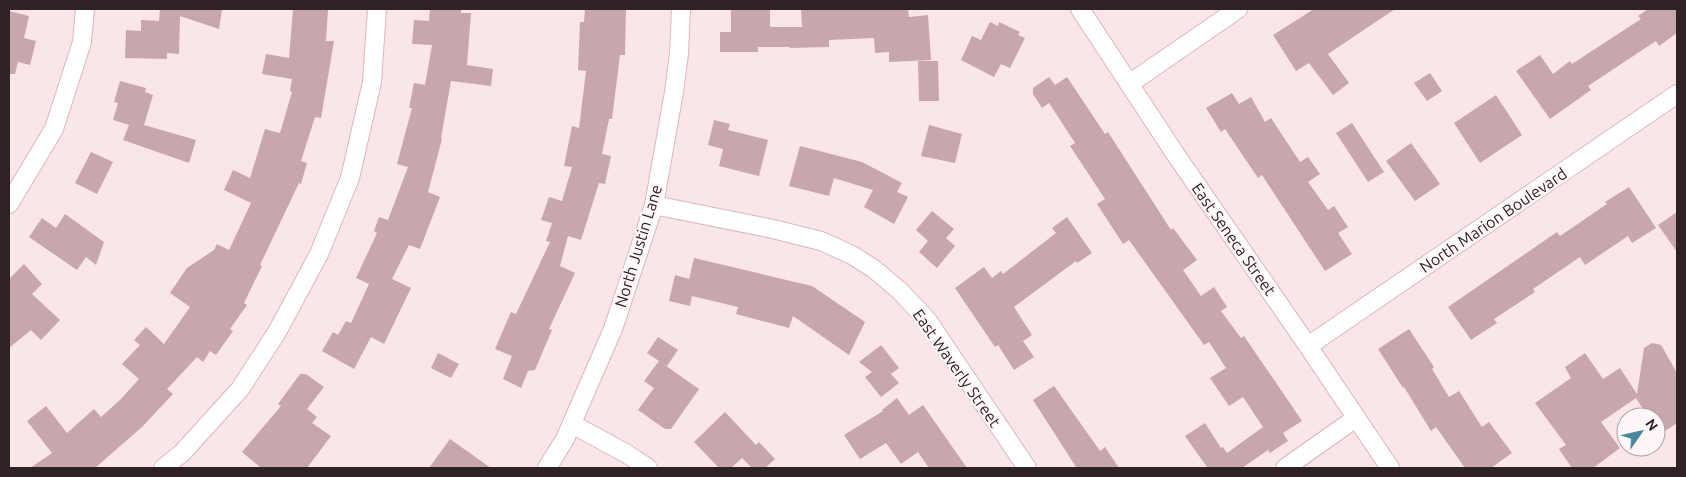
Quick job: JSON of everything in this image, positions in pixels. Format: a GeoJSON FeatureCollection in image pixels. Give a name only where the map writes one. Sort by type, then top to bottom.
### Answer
{"type":"FeatureCollection","features":[{"type":"Feature","properties":{"kind":"street"},"geometry":{"type":"LineString","coordinates":[[9,204],[54,129],[82,42],[85,9]]}},
{"type":"Feature","properties":{"kind":"street"},"geometry":{"type":"LineString","coordinates":[[163,468],[182,453],[240,389],[277,332],[319,254],[350,178],[372,82],[377,9]]}},
{"type":"Feature","properties":{"kind":"street","name":"North Justin Lane"},"geometry":{"type":"LineString","coordinates":[[547,468],[565,439],[613,329],[654,205],[674,92],[679,54],[681,9]]}},
{"type":"Feature","properties":{"kind":"street","name":"East Seneca Street"},"geometry":{"type":"LineString","coordinates":[[1080,9],[1176,155],[1390,468]]}},
{"type":"Feature","properties":{"kind":"street"},"geometry":{"type":"LineString","coordinates":[[1129,84],[1238,9]]}},
{"type":"Feature","properties":{"kind":"street","name":"North Marion Boulevard"},"geometry":{"type":"LineString","coordinates":[[1308,346],[1677,94]]}},
{"type":"Feature","properties":{"kind":"street","name":"East Waverly Street"},"geometry":{"type":"LineString","coordinates":[[654,205],[773,229],[821,241],[852,255],[874,269],[901,292],[928,321],[1026,468]]}},
{"type":"Feature","properties":{"kind":"street"},"geometry":{"type":"LineString","coordinates":[[1285,468],[1356,418]]}},
{"type":"Feature","properties":{"kind":"street"},"geometry":{"type":"LineString","coordinates":[[572,424],[627,454],[648,468]]}},
{"type":"Feature","properties":{"kind":"building"},"geometry":{"type":"Polygon","coordinates":[[[160,9],[222,9],[219,29],[180,16],[179,54],[167,53],[167,59],[125,58],[126,30],[141,31],[141,20],[159,21],[160,9]]]}},
{"type":"Feature","properties":{"kind":"building"},"geometry":{"type":"Polygon","coordinates":[[[293,9],[328,9],[326,41],[334,41],[321,118],[315,117],[301,161],[307,163],[301,184],[299,183],[260,265],[262,266],[244,303],[247,305],[230,329],[233,331],[216,355],[210,351],[203,362],[197,357],[167,389],[173,394],[142,427],[95,468],[30,468],[52,453],[27,421],[46,406],[67,433],[94,409],[101,417],[139,379],[122,364],[140,345],[134,340],[146,327],[164,344],[190,307],[170,293],[187,268],[214,250],[217,244],[229,250],[251,203],[224,190],[233,170],[250,178],[265,129],[280,133],[292,92],[290,91],[292,79],[262,74],[266,54],[289,58],[293,9]]]}},
{"type":"Feature","properties":{"kind":"building"},"geometry":{"type":"Polygon","coordinates":[[[430,9],[461,9],[461,13],[471,13],[467,65],[493,69],[491,86],[451,81],[442,139],[428,192],[440,197],[420,249],[409,245],[392,279],[411,288],[384,344],[371,337],[354,369],[322,351],[333,332],[338,335],[346,321],[351,323],[369,284],[356,278],[377,233],[374,231],[379,217],[388,220],[408,167],[397,164],[412,108],[409,108],[414,83],[425,85],[432,45],[412,44],[414,20],[429,21],[430,9]]]}},
{"type":"Feature","properties":{"kind":"building"},"geometry":{"type":"Polygon","coordinates":[[[585,9],[626,9],[625,55],[620,55],[612,119],[609,119],[602,154],[611,156],[605,184],[599,183],[581,240],[568,236],[560,266],[575,273],[549,329],[552,330],[535,370],[528,371],[521,388],[503,379],[512,356],[495,349],[511,312],[516,314],[550,242],[546,241],[552,223],[541,220],[549,197],[562,201],[572,167],[564,166],[572,126],[579,128],[586,71],[578,70],[580,22],[584,22],[585,9]]]}},
{"type":"Feature","properties":{"kind":"building"},"geometry":{"type":"Polygon","coordinates":[[[731,9],[770,9],[770,27],[802,27],[801,9],[908,9],[909,17],[928,15],[931,60],[889,62],[889,52],[875,53],[874,38],[829,40],[829,47],[758,47],[758,52],[720,52],[720,32],[731,32],[731,9]]]}},
{"type":"Feature","properties":{"kind":"building"},"geometry":{"type":"Polygon","coordinates":[[[1314,9],[1395,9],[1328,54],[1349,83],[1333,95],[1309,63],[1296,71],[1273,35],[1314,9]]]}},
{"type":"Feature","properties":{"kind":"building"},"geometry":{"type":"Polygon","coordinates":[[[1648,9],[1677,9],[1677,33],[1659,46],[1656,41],[1588,86],[1591,90],[1550,119],[1516,71],[1540,55],[1553,74],[1570,61],[1572,64],[1641,19],[1638,16],[1648,9]]]}},
{"type":"Feature","properties":{"kind":"building"},"geometry":{"type":"Polygon","coordinates":[[[9,11],[29,16],[24,38],[36,41],[30,65],[18,62],[15,74],[9,74],[9,11]]]}},
{"type":"Feature","properties":{"kind":"building"},"geometry":{"type":"Polygon","coordinates":[[[990,22],[998,26],[999,22],[1020,32],[1018,35],[1025,38],[1010,68],[1001,64],[994,77],[961,60],[972,36],[981,40],[990,22]]]}},
{"type":"Feature","properties":{"kind":"building"},"geometry":{"type":"Polygon","coordinates":[[[918,61],[938,61],[939,101],[919,101],[918,61]]]}},
{"type":"Feature","properties":{"kind":"building"},"geometry":{"type":"Polygon","coordinates":[[[1430,73],[1442,91],[1427,101],[1414,83],[1430,73]]]}},
{"type":"Feature","properties":{"kind":"building"},"geometry":{"type":"Polygon","coordinates":[[[1049,77],[1055,85],[1067,77],[1105,134],[1108,132],[1171,230],[1173,228],[1197,260],[1183,270],[1201,296],[1214,287],[1227,307],[1221,311],[1241,338],[1244,336],[1302,421],[1283,433],[1288,441],[1270,453],[1268,450],[1242,468],[1205,468],[1207,467],[1185,436],[1205,423],[1221,448],[1223,447],[1227,453],[1263,427],[1243,397],[1229,406],[1210,378],[1226,368],[1209,342],[1204,345],[1129,240],[1123,244],[1097,204],[1105,199],[1070,146],[1075,143],[1049,103],[1042,108],[1033,94],[1033,88],[1049,77]]]}},
{"type":"Feature","properties":{"kind":"building"},"geometry":{"type":"Polygon","coordinates":[[[120,81],[146,88],[145,92],[153,95],[144,125],[196,140],[189,163],[123,140],[129,125],[113,120],[118,103],[114,102],[120,81]]]}},
{"type":"Feature","properties":{"kind":"building"},"geometry":{"type":"Polygon","coordinates":[[[1232,93],[1239,104],[1251,97],[1265,122],[1271,118],[1300,162],[1308,157],[1320,174],[1308,182],[1328,210],[1334,206],[1348,227],[1338,233],[1352,254],[1325,271],[1262,175],[1258,178],[1225,129],[1221,132],[1206,108],[1232,93]]]}},
{"type":"Feature","properties":{"kind":"building"},"geometry":{"type":"Polygon","coordinates":[[[1496,95],[1522,135],[1480,163],[1454,123],[1496,95]]]}},
{"type":"Feature","properties":{"kind":"building"},"geometry":{"type":"Polygon","coordinates":[[[714,120],[730,124],[728,130],[768,140],[759,176],[719,166],[723,149],[708,145],[714,120]]]}},
{"type":"Feature","properties":{"kind":"building"},"geometry":{"type":"Polygon","coordinates":[[[1352,123],[1384,172],[1368,182],[1336,133],[1352,123]]]}},
{"type":"Feature","properties":{"kind":"building"},"geometry":{"type":"Polygon","coordinates":[[[929,125],[962,134],[955,163],[921,156],[929,125]]]}},
{"type":"Feature","properties":{"kind":"building"},"geometry":{"type":"Polygon","coordinates":[[[1411,143],[1440,184],[1415,201],[1386,161],[1411,143]]]}},
{"type":"Feature","properties":{"kind":"building"},"geometry":{"type":"Polygon","coordinates":[[[800,146],[862,162],[902,183],[897,192],[908,197],[894,224],[864,207],[873,190],[834,178],[829,196],[789,186],[800,146]]]}},
{"type":"Feature","properties":{"kind":"building"},"geometry":{"type":"Polygon","coordinates":[[[91,152],[113,162],[97,194],[75,183],[91,152]]]}},
{"type":"Feature","properties":{"kind":"building"},"geometry":{"type":"Polygon","coordinates":[[[1629,187],[1656,228],[1632,243],[1628,236],[1585,265],[1580,257],[1533,289],[1535,292],[1494,319],[1497,323],[1471,340],[1448,307],[1557,232],[1560,236],[1607,204],[1605,202],[1629,187]]]}},
{"type":"Feature","properties":{"kind":"building"},"geometry":{"type":"Polygon","coordinates":[[[932,211],[954,229],[946,238],[955,246],[937,268],[919,252],[928,241],[916,230],[932,211]]]}},
{"type":"Feature","properties":{"kind":"building"},"geometry":{"type":"Polygon","coordinates":[[[1677,212],[1677,252],[1658,225],[1677,212]]]}},
{"type":"Feature","properties":{"kind":"building"},"geometry":{"type":"Polygon","coordinates":[[[65,214],[104,242],[96,265],[86,257],[77,270],[29,237],[42,218],[56,228],[65,214]]]}},
{"type":"Feature","properties":{"kind":"building"},"geometry":{"type":"Polygon","coordinates":[[[1067,217],[1092,253],[1077,263],[1076,261],[1014,307],[1032,335],[1023,341],[1034,357],[1014,370],[998,345],[995,347],[955,288],[984,267],[992,278],[1001,271],[1003,274],[1056,233],[1052,228],[1067,217]]]}},
{"type":"Feature","properties":{"kind":"building"},"geometry":{"type":"Polygon","coordinates":[[[694,258],[812,286],[865,322],[849,355],[793,316],[789,328],[736,314],[738,307],[692,296],[690,306],[669,301],[675,275],[689,279],[694,258]]]}},
{"type":"Feature","properties":{"kind":"building"},"geometry":{"type":"Polygon","coordinates":[[[24,264],[42,284],[32,294],[60,320],[41,340],[31,330],[9,348],[9,279],[24,264]]]}},
{"type":"Feature","properties":{"kind":"building"},"geometry":{"type":"Polygon","coordinates":[[[1409,329],[1434,367],[1432,369],[1449,397],[1459,391],[1482,427],[1489,422],[1512,453],[1491,468],[1465,468],[1436,427],[1431,431],[1378,349],[1409,329]]]}},
{"type":"Feature","properties":{"kind":"building"},"geometry":{"type":"Polygon","coordinates":[[[658,337],[678,350],[667,366],[662,363],[699,389],[671,429],[665,429],[638,410],[654,388],[644,381],[659,361],[647,353],[658,337]]]}},
{"type":"Feature","properties":{"kind":"building"},"geometry":{"type":"Polygon","coordinates":[[[1652,343],[1661,345],[1677,373],[1677,423],[1666,430],[1666,407],[1642,407],[1636,398],[1623,407],[1616,407],[1616,412],[1601,422],[1616,443],[1616,451],[1593,468],[1572,468],[1559,449],[1566,445],[1535,403],[1571,378],[1565,367],[1585,353],[1603,379],[1620,368],[1637,394],[1644,348],[1652,343]]]}},
{"type":"Feature","properties":{"kind":"building"},"geometry":{"type":"Polygon","coordinates":[[[881,345],[899,368],[891,374],[899,383],[881,397],[865,377],[872,372],[859,362],[881,345]]]}},
{"type":"Feature","properties":{"kind":"building"},"geometry":{"type":"Polygon","coordinates":[[[438,353],[459,364],[451,378],[431,368],[438,353]]]}},
{"type":"Feature","properties":{"kind":"building"},"geometry":{"type":"Polygon","coordinates":[[[300,374],[306,374],[324,387],[307,409],[317,417],[312,423],[331,436],[307,468],[261,468],[242,452],[281,406],[278,404],[300,374]]]}},
{"type":"Feature","properties":{"kind":"building"},"geometry":{"type":"Polygon","coordinates":[[[1054,386],[1100,451],[1105,447],[1119,468],[1074,468],[1076,467],[1033,400],[1054,386]]]}},
{"type":"Feature","properties":{"kind":"building"},"geometry":{"type":"Polygon","coordinates":[[[897,398],[909,415],[923,405],[967,468],[929,468],[918,452],[901,464],[886,443],[860,459],[844,435],[883,411],[897,398]]]}},
{"type":"Feature","properties":{"kind":"building"},"geometry":{"type":"Polygon","coordinates":[[[725,412],[756,445],[759,442],[775,459],[765,468],[752,468],[742,458],[731,468],[719,468],[694,442],[725,412]]]}},
{"type":"Feature","properties":{"kind":"building"},"geometry":{"type":"Polygon","coordinates":[[[450,439],[491,468],[429,468],[450,439]]]}}]}
